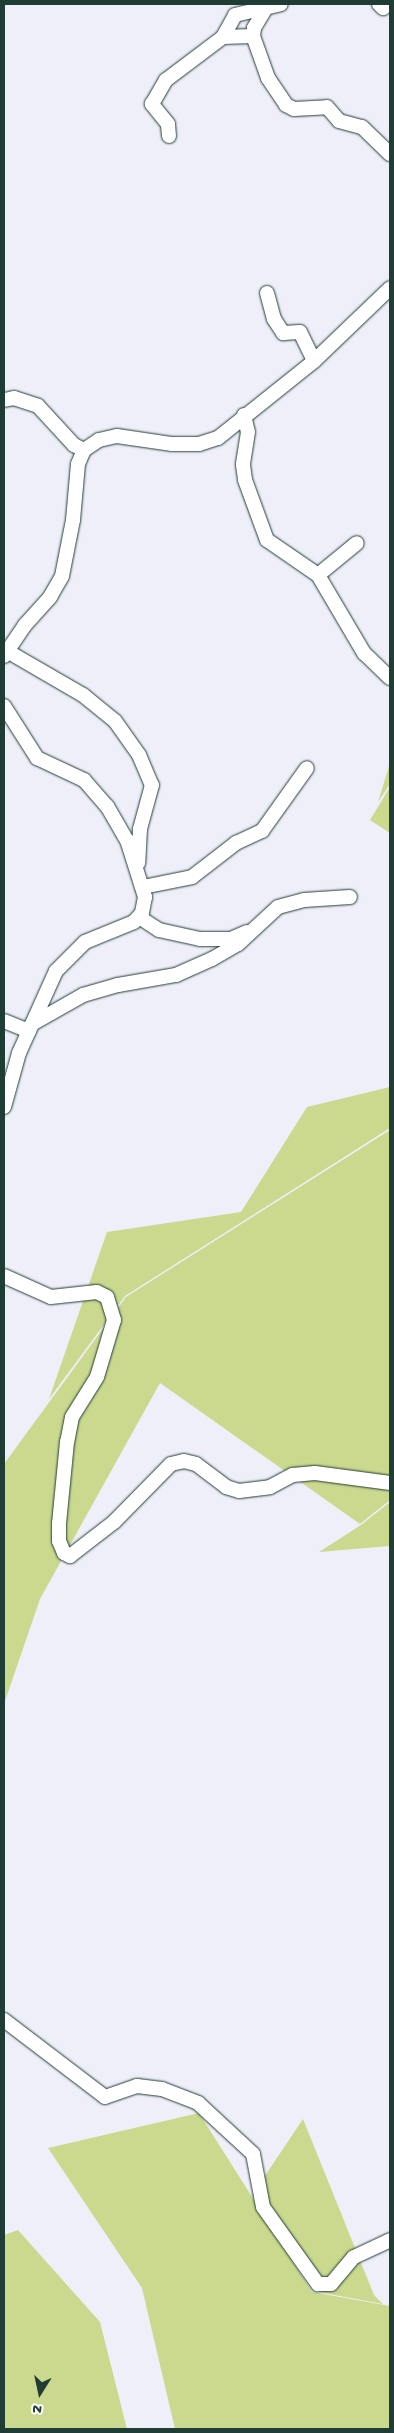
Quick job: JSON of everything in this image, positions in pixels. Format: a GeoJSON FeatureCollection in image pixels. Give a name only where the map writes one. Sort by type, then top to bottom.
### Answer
{"type":"FeatureCollection","features":[{"type":"Feature","properties":{"kind":"street"},"geometry":{"type":"LineString","coordinates":[[169,136],[168,124],[152,104],[155,96],[176,70],[224,37],[235,15],[281,4]]}},
{"type":"Feature","properties":{"kind":"street"},"geometry":{"type":"LineString","coordinates":[[266,8],[254,28],[253,36],[268,78],[290,109],[327,107],[339,121],[362,127],[390,154]]}},
{"type":"Feature","properties":{"kind":"street"},"geometry":{"type":"LineString","coordinates":[[224,37],[253,36]]}},
{"type":"Feature","properties":{"kind":"street"},"geometry":{"type":"LineString","coordinates":[[137,868],[140,829],[152,792],[148,768],[115,721],[83,694],[5,653],[50,597],[62,576],[73,520],[78,464],[84,450],[98,440],[117,436],[172,444],[199,444],[218,438],[244,415],[314,361],[390,288]]}},
{"type":"Feature","properties":{"kind":"street"},"geometry":{"type":"LineString","coordinates":[[267,293],[283,333],[300,332],[314,361]]}},
{"type":"Feature","properties":{"kind":"street"},"geometry":{"type":"LineString","coordinates":[[4,400],[14,398],[38,406],[74,445],[84,450]]}},
{"type":"Feature","properties":{"kind":"street"},"geometry":{"type":"LineString","coordinates":[[244,415],[248,432],[243,465],[245,480],[267,540],[318,575],[364,653],[390,678]]}},
{"type":"Feature","properties":{"kind":"street"},"geometry":{"type":"LineString","coordinates":[[318,575],[357,542]]}},
{"type":"Feature","properties":{"kind":"street"},"geometry":{"type":"LineString","coordinates":[[4,706],[37,758],[90,785],[118,824],[137,868],[143,887],[145,903],[139,917],[95,937],[68,955],[49,983],[30,1028],[4,1107]]}},
{"type":"Feature","properties":{"kind":"street"},"geometry":{"type":"LineString","coordinates":[[143,887],[192,876],[236,843],[262,831],[307,768]]}},
{"type":"Feature","properties":{"kind":"street"},"geometry":{"type":"LineString","coordinates":[[4,1021],[30,1028],[83,995],[176,975],[226,952],[272,911],[284,904],[350,898]]}},
{"type":"Feature","properties":{"kind":"street"},"geometry":{"type":"LineString","coordinates":[[139,917],[159,930],[200,939],[231,938],[256,927]]}},
{"type":"Feature","properties":{"kind":"street"},"geometry":{"type":"LineString","coordinates":[[4,1276],[51,1297],[97,1292],[107,1297],[114,1320],[97,1377],[72,1417],[67,1442],[59,1523],[60,1542],[64,1553],[70,1556],[114,1522],[171,1464],[184,1461],[196,1464],[226,1487],[239,1491],[270,1487],[293,1475],[315,1473],[388,1481]]}},
{"type":"Feature","properties":{"kind":"street"},"geometry":{"type":"LineString","coordinates":[[4,2020],[105,2097],[137,2086],[162,2089],[198,2102],[253,2154],[263,2207],[318,2284],[331,2284],[354,2257],[390,2240]]}},
{"type":"Feature","properties":{"kind":"green space"},"geometry":{"type":"Polygon","coordinates":[[[390,763],[390,784],[378,802],[390,763]]]}},
{"type":"Feature","properties":{"kind":"green space"},"geometry":{"type":"Polygon","coordinates":[[[390,787],[390,833],[370,820],[390,787]]]}},
{"type":"Feature","properties":{"kind":"green space"},"geometry":{"type":"Polygon","coordinates":[[[390,1087],[390,1128],[125,1296],[49,1399],[107,1232],[241,1212],[307,1107],[390,1087]]]}},
{"type":"Feature","properties":{"kind":"green space"},"geometry":{"type":"Polygon","coordinates":[[[390,1130],[390,1500],[360,1524],[160,1383],[40,1599],[4,1704],[4,1464],[126,1297],[390,1130]]]}},
{"type":"Feature","properties":{"kind":"green space"},"geometry":{"type":"Polygon","coordinates":[[[390,1502],[390,1546],[319,1552],[361,1525],[390,1502]]]}},
{"type":"Feature","properties":{"kind":"green space"},"geometry":{"type":"Polygon","coordinates":[[[199,2113],[312,2292],[390,2306],[390,2429],[175,2429],[142,2288],[48,2148],[199,2113]]]}},
{"type":"Feature","properties":{"kind":"green space"},"geometry":{"type":"Polygon","coordinates":[[[303,2119],[374,2295],[383,2304],[313,2291],[252,2195],[303,2119]]]}},
{"type":"Feature","properties":{"kind":"green space"},"geometry":{"type":"Polygon","coordinates":[[[18,2230],[100,2322],[127,2429],[4,2429],[4,2235],[18,2230]]]}}]}
